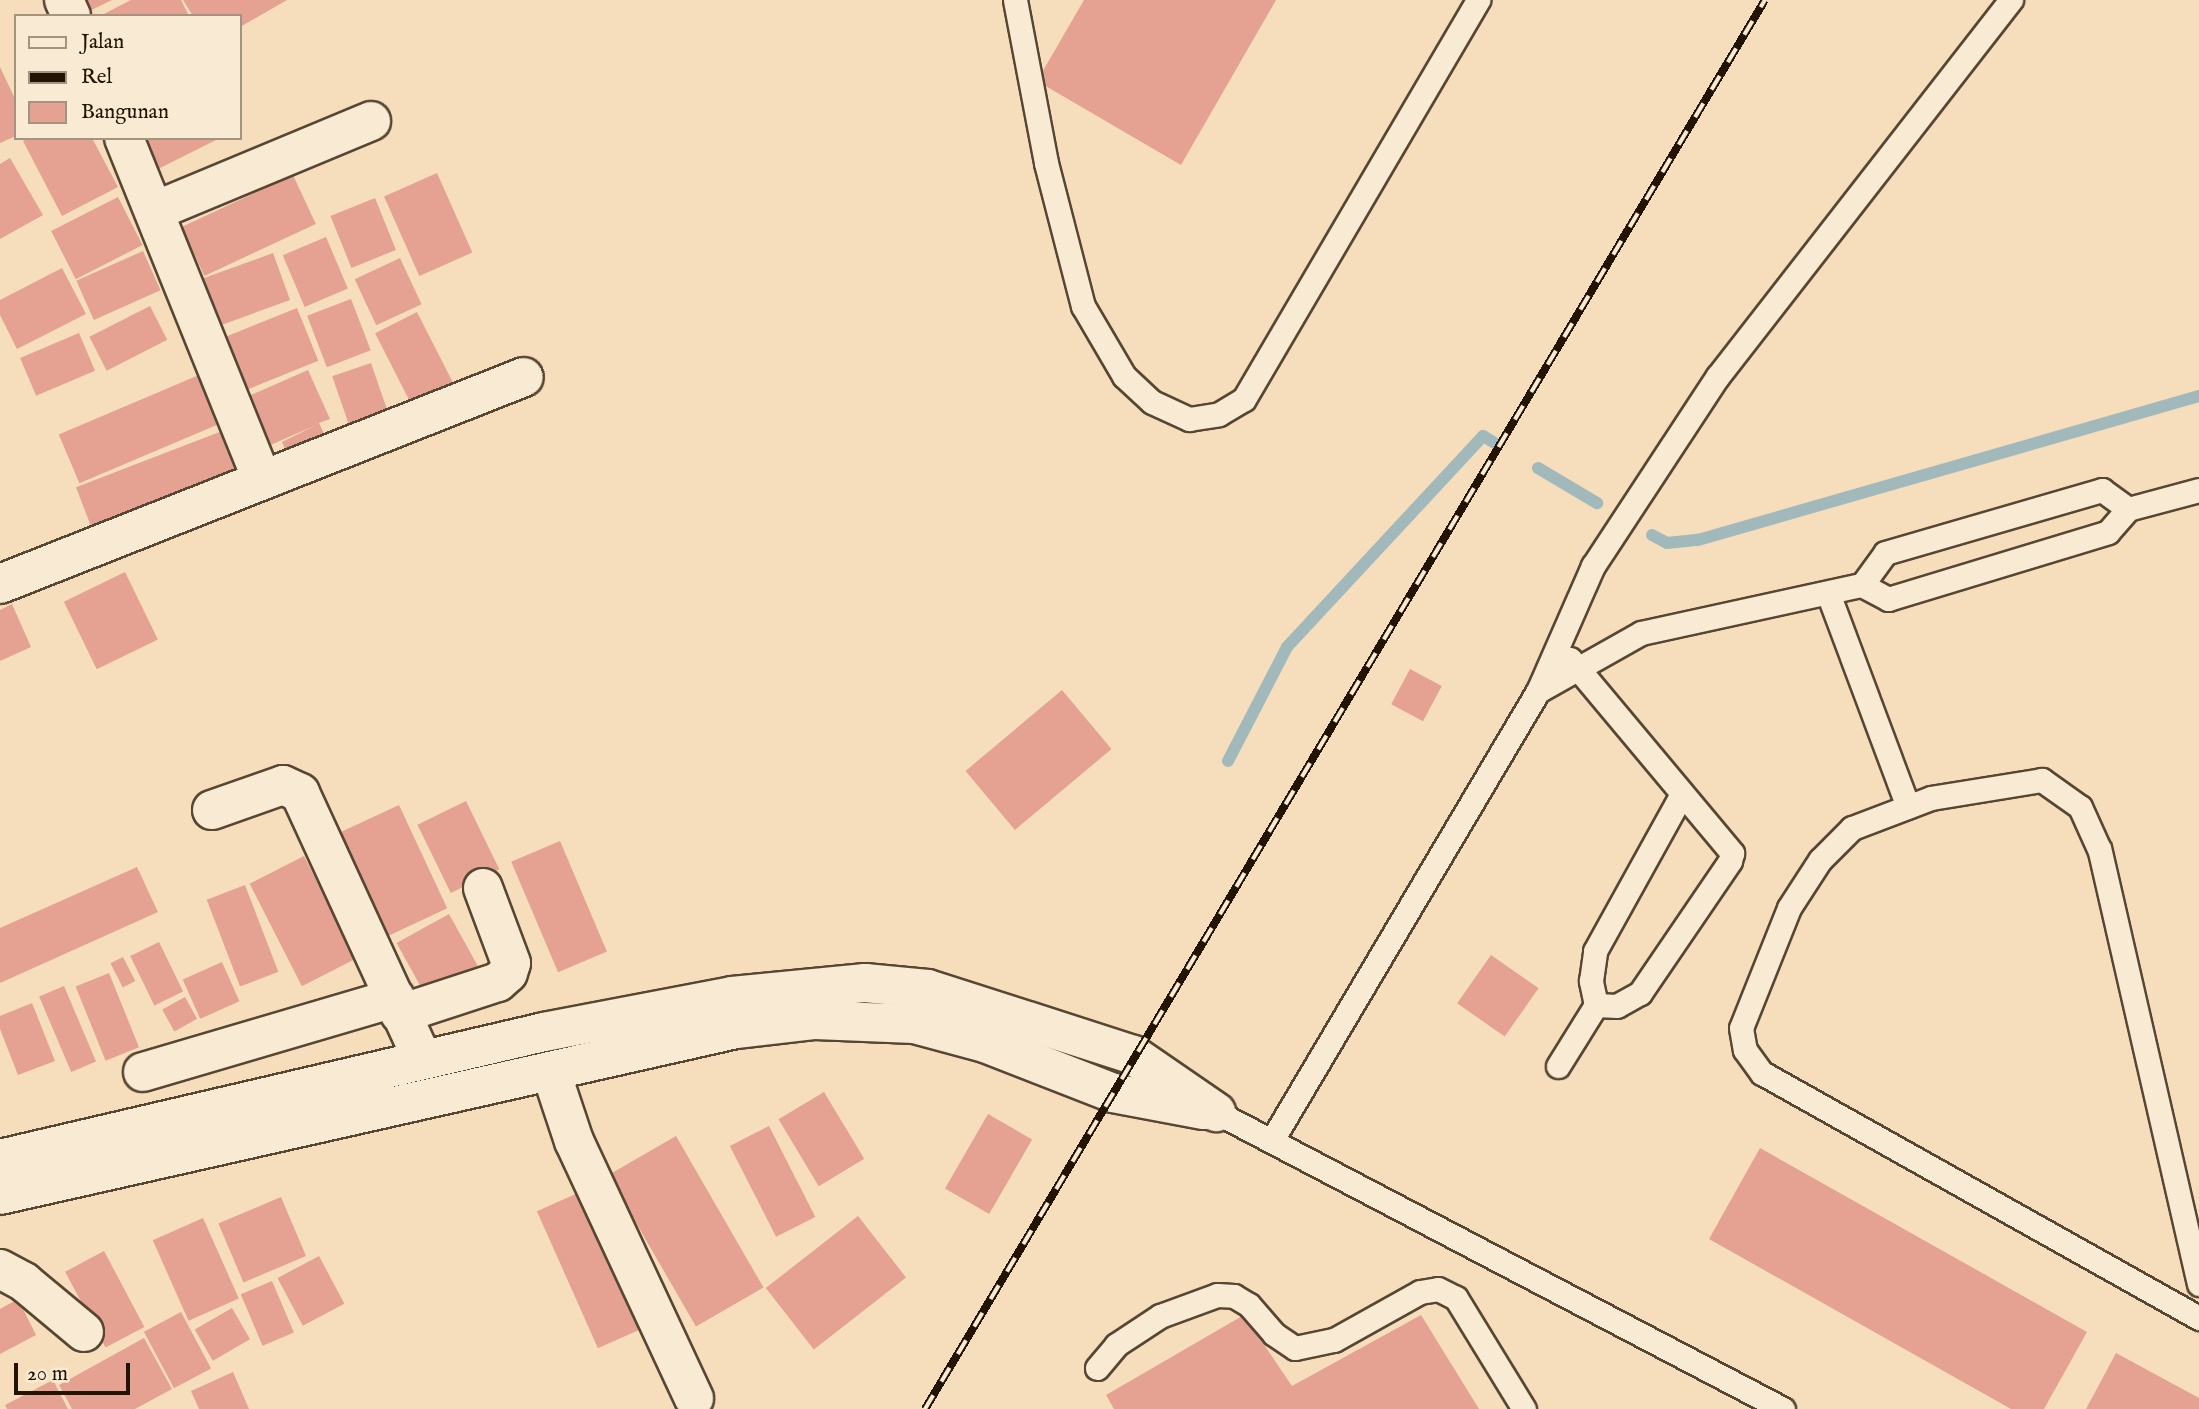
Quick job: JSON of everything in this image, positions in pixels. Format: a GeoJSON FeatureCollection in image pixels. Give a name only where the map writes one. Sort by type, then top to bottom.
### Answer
{"type":"FeatureCollection","features":[{"type":"Feature","properties":{"kind":"street"},"geometry":{"type":"LineString","coordinates":[[155,211],[371,121]]}},
{"type":"Feature","properties":{"kind":"street"},"geometry":{"type":"LineString","coordinates":[[125,140],[262,479]]}},
{"type":"Feature","properties":{"kind":"street"},"geometry":{"type":"LineString","coordinates":[[4,571],[262,479],[524,377]]}},
{"type":"Feature","properties":{"kind":"street"},"geometry":{"type":"LineString","coordinates":[[212,810],[283,785],[300,793],[424,1060]]}},
{"type":"Feature","properties":{"kind":"street"},"geometry":{"type":"LineString","coordinates":[[143,1072],[498,982],[508,973],[511,963],[483,888]]}},
{"type":"Feature","properties":{"kind":"street"},"geometry":{"type":"LineString","coordinates":[[0,1159],[544,1032],[732,996],[865,983],[928,989],[1133,1055],[1216,1112]]}},
{"type":"Feature","properties":{"kind":"street"},"geometry":{"type":"LineString","coordinates":[[0,1195],[736,1029],[815,1020],[914,1024],[985,1043],[1114,1093],[1216,1112]]}},
{"type":"Feature","properties":{"kind":"street"},"geometry":{"type":"LineString","coordinates":[[551,1072],[574,1141],[694,1398]]}},
{"type":"Feature","properties":{"kind":"street"},"geometry":{"type":"LineString","coordinates":[[0,1269],[24,1282],[84,1332]]}},
{"type":"Feature","properties":{"kind":"lane"},"geometry":{"type":"LineString","coordinates":[[1015,0],[1046,163],[1083,306],[1124,376],[1152,402],[1189,419],[1219,414],[1244,399],[1478,0]]}},
{"type":"Feature","properties":{"kind":"lane"},"geometry":{"type":"LineString","coordinates":[[1272,1140],[1538,691],[1593,566],[1718,376],[2011,0]]}},
{"type":"Feature","properties":{"kind":"lane"},"geometry":{"type":"LineString","coordinates":[[1538,691],[1641,633],[1862,585],[1885,553],[2102,490],[2128,509]]}},
{"type":"Feature","properties":{"kind":"lane"},"geometry":{"type":"LineString","coordinates":[[1862,585],[1888,599],[2108,532],[2128,509],[2199,490]]}},
{"type":"Feature","properties":{"kind":"lane"},"geometry":{"type":"LineString","coordinates":[[1828,593],[1908,807]]}},
{"type":"Feature","properties":{"kind":"lane"},"geometry":{"type":"LineString","coordinates":[[1557,644],[1727,844],[1730,862],[1640,993],[1617,1006],[1597,1005]]}},
{"type":"Feature","properties":{"kind":"lane"},"geometry":{"type":"LineString","coordinates":[[2199,1284],[2099,849],[2080,807],[2042,780],[1931,798],[1852,828],[1820,860],[1789,908],[1741,1028],[1745,1050],[1762,1073],[2199,1318]]}},
{"type":"Feature","properties":{"kind":"lane"},"geometry":{"type":"LineString","coordinates":[[1558,1066],[1597,1005],[1591,981],[1595,951],[1682,794]]}},
{"type":"Feature","properties":{"kind":"lane"},"geometry":{"type":"LineString","coordinates":[[1216,1112],[1783,1409]]}},
{"type":"Feature","properties":{"kind":"lane"},"geometry":{"type":"LineString","coordinates":[[1097,1368],[1116,1345],[1160,1316],[1217,1295],[1234,1296],[1249,1305],[1274,1334],[1295,1348],[1334,1340],[1420,1292],[1438,1289],[1456,1298],[1524,1409]]}},
{"type":"Feature","properties":{"kind":"building"},"geometry":{"type":"Polygon","coordinates":[[[74,0],[112,0],[83,14],[81,14],[74,0]]]}},
{"type":"Feature","properties":{"kind":"building"},"geometry":{"type":"Polygon","coordinates":[[[131,0],[181,0],[188,14],[104,14],[131,0]]]}},
{"type":"Feature","properties":{"kind":"building"},"geometry":{"type":"Polygon","coordinates":[[[183,0],[287,0],[242,26],[242,14],[192,14],[183,0]]]}},
{"type":"Feature","properties":{"kind":"building"},"geometry":{"type":"Polygon","coordinates":[[[1084,0],[1276,0],[1181,165],[1037,81],[1084,0]]]}},
{"type":"Feature","properties":{"kind":"building"},"geometry":{"type":"Polygon","coordinates":[[[0,67],[14,97],[14,137],[0,143],[0,67]]]}},
{"type":"Feature","properties":{"kind":"building"},"geometry":{"type":"Polygon","coordinates":[[[93,140],[118,187],[62,216],[23,141],[93,140]]]}},
{"type":"Feature","properties":{"kind":"building"},"geometry":{"type":"Polygon","coordinates":[[[134,140],[216,140],[150,173],[134,140]]]}},
{"type":"Feature","properties":{"kind":"building"},"geometry":{"type":"Polygon","coordinates":[[[10,158],[43,215],[0,239],[0,164],[10,158]]]}},
{"type":"Feature","properties":{"kind":"building"},"geometry":{"type":"Polygon","coordinates":[[[437,173],[472,252],[419,276],[384,197],[437,173]]]}},
{"type":"Feature","properties":{"kind":"building"},"geometry":{"type":"Polygon","coordinates":[[[293,175],[316,224],[204,276],[182,227],[293,175]]]}},
{"type":"Feature","properties":{"kind":"building"},"geometry":{"type":"Polygon","coordinates":[[[118,197],[143,245],[76,279],[51,231],[118,197]]]}},
{"type":"Feature","properties":{"kind":"building"},"geometry":{"type":"Polygon","coordinates":[[[375,198],[396,250],[351,268],[330,216],[375,198]]]}},
{"type":"Feature","properties":{"kind":"building"},"geometry":{"type":"Polygon","coordinates":[[[326,237],[348,289],[305,307],[283,255],[326,237]]]}},
{"type":"Feature","properties":{"kind":"building"},"geometry":{"type":"Polygon","coordinates":[[[143,251],[160,290],[94,320],[76,281],[143,251]]]}},
{"type":"Feature","properties":{"kind":"building"},"geometry":{"type":"Polygon","coordinates":[[[273,253],[290,300],[221,325],[203,278],[273,253]]]}},
{"type":"Feature","properties":{"kind":"building"},"geometry":{"type":"Polygon","coordinates":[[[400,258],[422,304],[376,325],[355,279],[400,258]]]}},
{"type":"Feature","properties":{"kind":"building"},"geometry":{"type":"Polygon","coordinates":[[[62,268],[86,314],[17,349],[0,315],[0,300],[62,268]]]}},
{"type":"Feature","properties":{"kind":"building"},"geometry":{"type":"Polygon","coordinates":[[[351,299],[371,350],[327,367],[307,316],[351,299]]]}},
{"type":"Feature","properties":{"kind":"building"},"geometry":{"type":"Polygon","coordinates":[[[150,306],[167,340],[107,371],[89,337],[150,306]]]}},
{"type":"Feature","properties":{"kind":"building"},"geometry":{"type":"Polygon","coordinates":[[[297,308],[318,361],[247,390],[226,337],[297,308]]]}},
{"type":"Feature","properties":{"kind":"building"},"geometry":{"type":"Polygon","coordinates":[[[417,312],[458,392],[416,414],[375,333],[417,312]]]}},
{"type":"Feature","properties":{"kind":"building"},"geometry":{"type":"Polygon","coordinates":[[[79,333],[95,371],[36,396],[20,358],[79,333]]]}},
{"type":"Feature","properties":{"kind":"building"},"geometry":{"type":"Polygon","coordinates":[[[371,363],[389,415],[350,428],[332,376],[371,363]]]}},
{"type":"Feature","properties":{"kind":"building"},"geometry":{"type":"Polygon","coordinates":[[[308,370],[330,419],[319,423],[331,449],[293,467],[282,442],[316,425],[266,447],[244,398],[308,370]]]}},
{"type":"Feature","properties":{"kind":"building"},"geometry":{"type":"Polygon","coordinates":[[[206,372],[227,421],[79,483],[59,435],[206,372]]]}},
{"type":"Feature","properties":{"kind":"building"},"geometry":{"type":"Polygon","coordinates":[[[230,428],[246,469],[92,528],[76,487],[230,428]]]}},
{"type":"Feature","properties":{"kind":"building"},"geometry":{"type":"Polygon","coordinates":[[[125,572],[158,639],[97,669],[64,602],[125,572]]]}},
{"type":"Feature","properties":{"kind":"building"},"geometry":{"type":"Polygon","coordinates":[[[12,604],[31,647],[0,661],[0,610],[12,604]]]}},
{"type":"Feature","properties":{"kind":"building"},"geometry":{"type":"Polygon","coordinates":[[[1410,669],[1442,686],[1423,721],[1391,704],[1410,669]]]}},
{"type":"Feature","properties":{"kind":"building"},"geometry":{"type":"Polygon","coordinates":[[[1062,690],[1111,749],[1015,830],[965,771],[1062,690]]]}},
{"type":"Feature","properties":{"kind":"building"},"geometry":{"type":"Polygon","coordinates":[[[466,801],[499,869],[451,893],[417,825],[466,801]]]}},
{"type":"Feature","properties":{"kind":"building"},"geometry":{"type":"Polygon","coordinates":[[[399,805],[447,908],[384,938],[336,835],[399,805]]]}},
{"type":"Feature","properties":{"kind":"building"},"geometry":{"type":"Polygon","coordinates":[[[560,841],[607,951],[558,972],[511,862],[560,841]]]}},
{"type":"Feature","properties":{"kind":"building"},"geometry":{"type":"Polygon","coordinates":[[[304,856],[356,958],[302,986],[250,884],[304,856]]]}},
{"type":"Feature","properties":{"kind":"building"},"geometry":{"type":"Polygon","coordinates":[[[137,867],[158,912],[0,983],[0,928],[137,867]]]}},
{"type":"Feature","properties":{"kind":"building"},"geometry":{"type":"Polygon","coordinates":[[[245,885],[278,972],[240,987],[207,900],[245,885]]]}},
{"type":"Feature","properties":{"kind":"building"},"geometry":{"type":"Polygon","coordinates":[[[449,914],[482,973],[429,1003],[397,943],[449,914]]]}},
{"type":"Feature","properties":{"kind":"building"},"geometry":{"type":"Polygon","coordinates":[[[159,942],[183,991],[154,1005],[130,956],[159,942]]]}},
{"type":"Feature","properties":{"kind":"building"},"geometry":{"type":"Polygon","coordinates":[[[1491,955],[1539,988],[1505,1037],[1457,1003],[1491,955]]]}},
{"type":"Feature","properties":{"kind":"building"},"geometry":{"type":"Polygon","coordinates":[[[123,957],[135,981],[123,987],[111,963],[123,957]]]}},
{"type":"Feature","properties":{"kind":"building"},"geometry":{"type":"Polygon","coordinates":[[[222,962],[239,1001],[200,1019],[183,979],[222,962]]]}},
{"type":"Feature","properties":{"kind":"building"},"geometry":{"type":"Polygon","coordinates":[[[109,973],[139,1047],[106,1061],[76,986],[109,973]]]}},
{"type":"Feature","properties":{"kind":"building"},"geometry":{"type":"Polygon","coordinates":[[[64,986],[96,1061],[71,1072],[39,997],[64,986]]]}},
{"type":"Feature","properties":{"kind":"building"},"geometry":{"type":"Polygon","coordinates":[[[185,997],[197,1019],[174,1031],[162,1010],[185,997]]]}},
{"type":"Feature","properties":{"kind":"building"},"geometry":{"type":"Polygon","coordinates":[[[32,1003],[55,1061],[18,1075],[0,1029],[0,1016],[32,1003]]]}},
{"type":"Feature","properties":{"kind":"building"},"geometry":{"type":"Polygon","coordinates":[[[824,1092],[864,1159],[819,1186],[779,1119],[824,1092]]]}},
{"type":"Feature","properties":{"kind":"building"},"geometry":{"type":"Polygon","coordinates":[[[988,1114],[1032,1140],[989,1214],[945,1188],[988,1114]]]}},
{"type":"Feature","properties":{"kind":"building"},"geometry":{"type":"Polygon","coordinates":[[[769,1126],[815,1217],[776,1237],[730,1146],[769,1126]]]}},
{"type":"Feature","properties":{"kind":"building"},"geometry":{"type":"Polygon","coordinates":[[[676,1136],[764,1288],[696,1327],[608,1175],[676,1136]]]}},
{"type":"Feature","properties":{"kind":"building"},"geometry":{"type":"Polygon","coordinates":[[[1760,1148],[2087,1332],[2044,1409],[2011,1409],[1709,1239],[1760,1148]]]}},
{"type":"Feature","properties":{"kind":"building"},"geometry":{"type":"Polygon","coordinates":[[[589,1188],[650,1325],[598,1348],[537,1211],[589,1188]]]}},
{"type":"Feature","properties":{"kind":"building"},"geometry":{"type":"Polygon","coordinates":[[[281,1197],[306,1256],[243,1282],[218,1224],[281,1197]]]}},
{"type":"Feature","properties":{"kind":"building"},"geometry":{"type":"Polygon","coordinates":[[[858,1216],[906,1277],[814,1349],[766,1288],[858,1216]]]}},
{"type":"Feature","properties":{"kind":"building"},"geometry":{"type":"Polygon","coordinates":[[[203,1218],[239,1298],[189,1321],[153,1240],[203,1218]]]}},
{"type":"Feature","properties":{"kind":"building"},"geometry":{"type":"Polygon","coordinates":[[[104,1251],[144,1327],[106,1348],[65,1272],[104,1251]]]}},
{"type":"Feature","properties":{"kind":"building"},"geometry":{"type":"Polygon","coordinates":[[[319,1256],[344,1304],[303,1326],[278,1278],[319,1256]]]}},
{"type":"Feature","properties":{"kind":"building"},"geometry":{"type":"Polygon","coordinates":[[[272,1281],[294,1333],[263,1346],[241,1294],[272,1281]]]}},
{"type":"Feature","properties":{"kind":"building"},"geometry":{"type":"Polygon","coordinates":[[[18,1299],[36,1335],[0,1354],[0,1309],[18,1299]]]}},
{"type":"Feature","properties":{"kind":"building"},"geometry":{"type":"Polygon","coordinates":[[[232,1308],[250,1339],[213,1361],[195,1330],[232,1308]]]}},
{"type":"Feature","properties":{"kind":"building"},"geometry":{"type":"Polygon","coordinates":[[[181,1312],[211,1369],[174,1388],[144,1332],[181,1312]]]}},
{"type":"Feature","properties":{"kind":"building"},"geometry":{"type":"Polygon","coordinates":[[[1244,1315],[1292,1386],[1421,1315],[1479,1409],[1114,1409],[1106,1395],[1244,1315]]]}},
{"type":"Feature","properties":{"kind":"building"},"geometry":{"type":"Polygon","coordinates":[[[144,1338],[172,1389],[135,1409],[72,1409],[59,1385],[144,1338]]]}},
{"type":"Feature","properties":{"kind":"building"},"geometry":{"type":"Polygon","coordinates":[[[2116,1353],[2199,1398],[2199,1409],[2086,1409],[2116,1353]]]}},
{"type":"Feature","properties":{"kind":"building"},"geometry":{"type":"Polygon","coordinates":[[[233,1372],[249,1409],[199,1409],[191,1391],[233,1372]]]}},
{"type":"Feature","properties":{"kind":"building"},"geometry":{"type":"Polygon","coordinates":[[[53,1380],[68,1409],[7,1409],[5,1405],[53,1380]]]}},
{"type":"Feature","properties":{"kind":"waterway"},"geometry":{"type":"LineString","coordinates":[[1652,535],[1667,543],[1698,540],[2199,396]]}},
{"type":"Feature","properties":{"kind":"waterway"},"geometry":{"type":"LineString","coordinates":[[1228,761],[1287,647],[1483,436],[1493,442]]}},
{"type":"Feature","properties":{"kind":"waterway"},"geometry":{"type":"LineString","coordinates":[[1538,468],[1597,503]]}},
{"type":"Feature","properties":{"kind":"railway"},"geometry":{"type":"LineString","coordinates":[[925,1409],[1765,0]]}}]}
